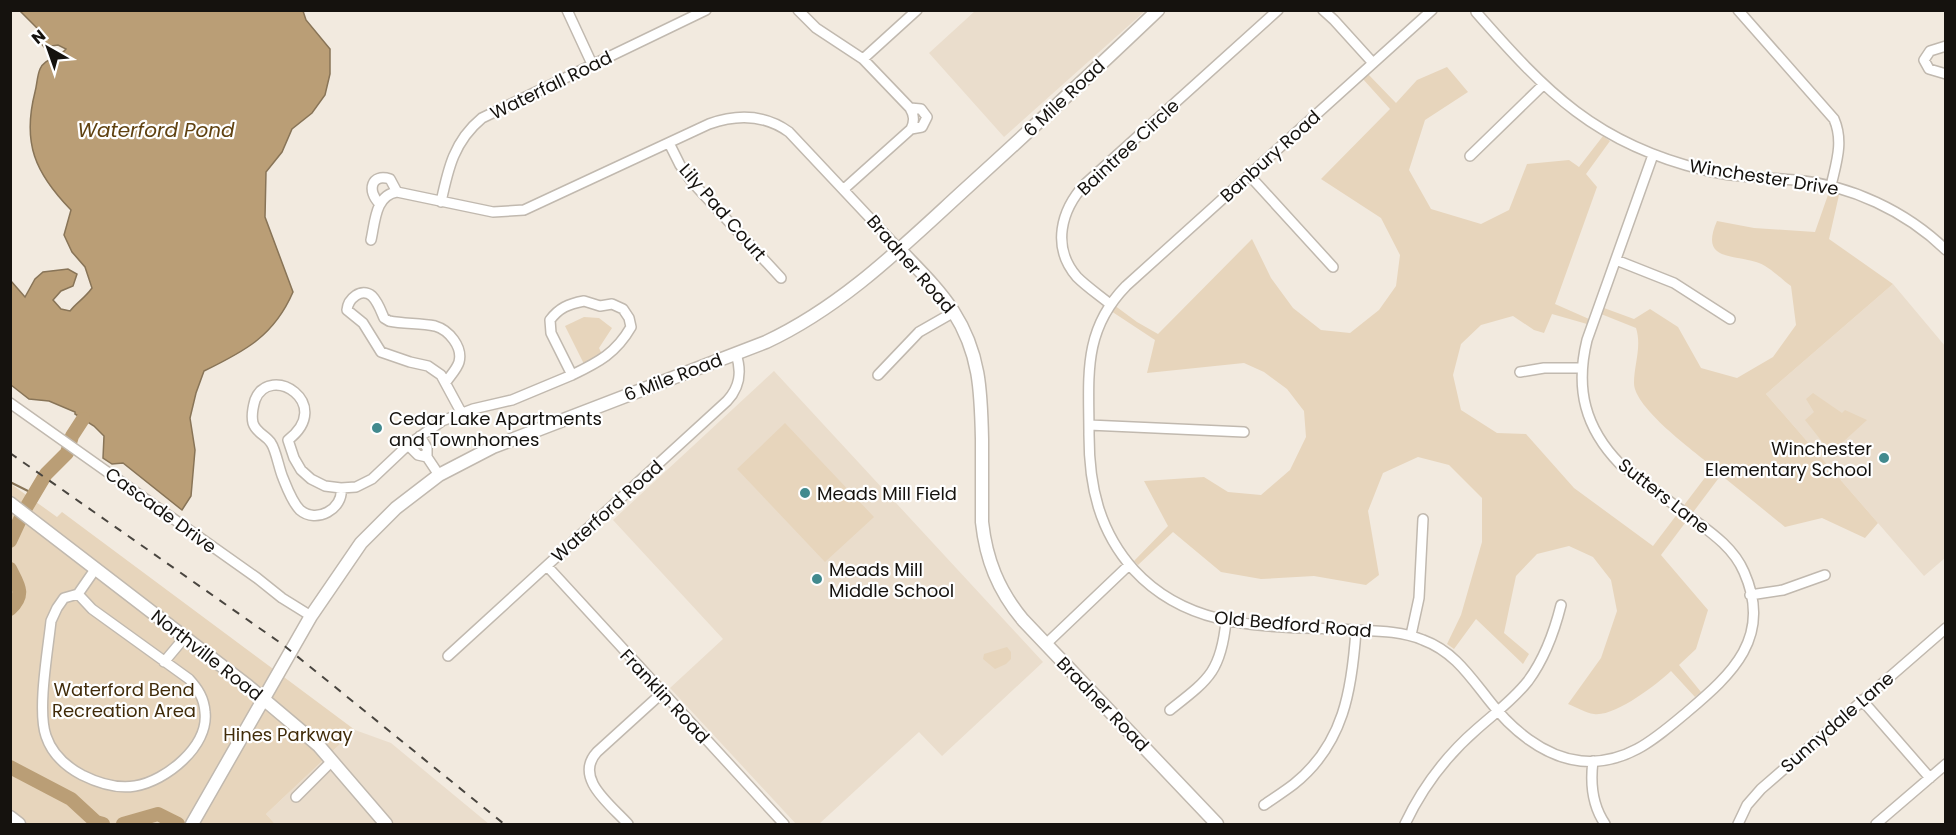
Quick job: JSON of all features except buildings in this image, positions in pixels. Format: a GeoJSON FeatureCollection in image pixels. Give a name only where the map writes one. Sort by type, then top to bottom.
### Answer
{"type":"FeatureCollection","features":[{"type":"Feature","properties":{"kind":"street"},"geometry":{"type":"LineString","coordinates":[[567,10],[592,64]]}},
{"type":"Feature","properties":{"kind":"street","name":"Waterfall Road"},"geometry":{"type":"LineString","coordinates":[[441,202],[454,152],[461,139],[490,113],[706,10]]}},
{"type":"Feature","properties":{"kind":"street"},"geometry":{"type":"LineString","coordinates":[[798,10],[816,28],[863,59],[910,108],[914,118],[911,129],[844,189]]}},
{"type":"Feature","properties":{"kind":"street"},"geometry":{"type":"LineString","coordinates":[[863,59],[917,10]]}},
{"type":"Feature","properties":{"kind":"street","name":"6 Mile Road"},"geometry":{"type":"LineString","coordinates":[[194,823],[311,616],[367,537],[396,508],[439,475],[493,447],[735,354],[783,334],[819,313],[899,249],[1158,10]]}},
{"type":"Feature","properties":{"kind":"street","name":"Baintree Circle"},"geometry":{"type":"LineString","coordinates":[[1110,304],[1077,277],[1065,257],[1061,232],[1067,208],[1085,184],[1278,10]]}},
{"type":"Feature","properties":{"kind":"street"},"geometry":{"type":"LineString","coordinates":[[1323,10],[1373,63]]}},
{"type":"Feature","properties":{"kind":"street","name":"Banbury Road"},"geometry":{"type":"LineString","coordinates":[[1110,304],[1126,286],[1431,10]]}},
{"type":"Feature","properties":{"kind":"street","name":"Winchester Drive"},"geometry":{"type":"LineString","coordinates":[[1475,11],[1543,85],[1569,107],[1624,142],[1653,155],[1714,172],[1831,186],[1881,205],[1916,225],[1946,250]]}},
{"type":"Feature","properties":{"kind":"street"},"geometry":{"type":"LineString","coordinates":[[1742,12],[1834,119],[1839,133],[1840,146],[1831,186]]}},
{"type":"Feature","properties":{"kind":"street"},"geometry":{"type":"LineString","coordinates":[[1946,46],[1929,51],[1924,60],[1929,69],[1946,74]]}},
{"type":"Feature","properties":{"kind":"street"},"geometry":{"type":"LineString","coordinates":[[1470,156],[1543,85]]}},
{"type":"Feature","properties":{"kind":"street","name":"Bradner Road"},"geometry":{"type":"LineString","coordinates":[[371,240],[379,203],[374,199],[371,189],[373,183],[379,178],[390,179],[397,192],[441,202],[493,212],[524,210],[722,119],[745,116],[762,119],[789,132],[938,291],[954,312],[971,346],[980,383],[982,522],[987,554],[996,579],[1009,601],[1023,620],[1217,825]]}},
{"type":"Feature","properties":{"kind":"street","name":"Lily Pad Court"},"geometry":{"type":"LineString","coordinates":[[669,143],[692,182],[781,278]]}},
{"type":"Feature","properties":{"kind":"street","name":"Sutters Lane"},"geometry":{"type":"LineString","coordinates":[[1593,761],[1621,757],[1645,746],[1726,678],[1740,658],[1749,637],[1753,615],[1743,570],[1727,547],[1620,464],[1605,447],[1586,408],[1582,368],[1587,340],[1653,155]]}},
{"type":"Feature","properties":{"kind":"street"},"geometry":{"type":"LineString","coordinates":[[1249,175],[1333,267]]}},
{"type":"Feature","properties":{"kind":"street"},"geometry":{"type":"LineString","coordinates":[[379,203],[388,194],[397,192]]}},
{"type":"Feature","properties":{"kind":"street"},"geometry":{"type":"LineString","coordinates":[[1616,260],[1674,283],[1730,319]]}},
{"type":"Feature","properties":{"kind":"street"},"geometry":{"type":"LineString","coordinates":[[446,382],[459,362],[456,342],[447,333],[436,327],[398,323],[384,318],[378,305],[367,293],[358,294],[348,303],[347,310],[363,322],[381,352],[428,366],[441,375],[461,412]]}},
{"type":"Feature","properties":{"kind":"street"},"geometry":{"type":"LineString","coordinates":[[288,440],[301,470],[311,479],[325,486],[341,488],[365,484],[420,436],[442,421],[461,412],[512,400],[572,375],[601,362],[624,338],[631,327],[629,318],[623,309],[612,304],[600,306],[584,301],[571,303],[558,310],[550,320],[552,333],[572,375]]}},
{"type":"Feature","properties":{"kind":"street","name":"Old Bedford Road"},"geometry":{"type":"LineString","coordinates":[[1110,304],[1098,325],[1090,351],[1089,470],[1095,500],[1110,536],[1130,565],[1150,586],[1173,602],[1201,615],[1226,621],[1388,631],[1411,635],[1455,658],[1498,711],[1521,734],[1545,749],[1569,759],[1593,761]]}},
{"type":"Feature","properties":{"kind":"street"},"geometry":{"type":"LineString","coordinates":[[878,375],[919,332],[954,312]]}},
{"type":"Feature","properties":{"kind":"street"},"geometry":{"type":"LineString","coordinates":[[366,328],[384,318]]}},
{"type":"Feature","properties":{"kind":"street","name":"Waterford Road"},"geometry":{"type":"LineString","coordinates":[[448,656],[728,401],[739,380],[740,369],[735,354]]}},
{"type":"Feature","properties":{"kind":"street"},"geometry":{"type":"LineString","coordinates":[[1520,372],[1544,368],[1582,368]]}},
{"type":"Feature","properties":{"kind":"street"},"geometry":{"type":"LineString","coordinates":[[272,444],[288,440],[295,435],[302,425],[305,414],[304,403],[286,386],[267,387],[256,398],[252,411],[253,424],[258,432],[272,444],[290,495],[301,510],[312,515],[324,515],[337,506],[341,488]]}},
{"type":"Feature","properties":{"kind":"street","name":"Cascade Drive"},"geometry":{"type":"LineString","coordinates":[[10,403],[282,598],[311,616]]}},
{"type":"Feature","properties":{"kind":"street"},"geometry":{"type":"LineString","coordinates":[[1089,425],[1244,432]]}},
{"type":"Feature","properties":{"kind":"street"},"geometry":{"type":"LineString","coordinates":[[420,436],[427,448],[427,457],[439,475]]}},
{"type":"Feature","properties":{"kind":"street"},"geometry":{"type":"LineString","coordinates":[[408,446],[418,455],[427,457]]}},
{"type":"Feature","properties":{"kind":"street","name":"Northville Road"},"geometry":{"type":"LineString","coordinates":[[11,503],[185,637],[319,746],[386,825]]}},
{"type":"Feature","properties":{"kind":"street"},"geometry":{"type":"LineString","coordinates":[[1411,635],[1419,598],[1423,519]]}},
{"type":"Feature","properties":{"kind":"street"},"geometry":{"type":"LineString","coordinates":[[1046,644],[1130,565]]}},
{"type":"Feature","properties":{"kind":"street","name":"Franklin Road"},"geometry":{"type":"LineString","coordinates":[[547,566],[784,825]]}},
{"type":"Feature","properties":{"kind":"street"},"geometry":{"type":"LineString","coordinates":[[78,594],[92,609],[189,679],[201,693],[206,713],[202,733],[180,765],[159,777],[135,786],[111,786],[90,779],[69,768],[53,751],[45,735],[42,717],[51,621],[64,598],[78,594],[96,568]]}},
{"type":"Feature","properties":{"kind":"street"},"geometry":{"type":"LineString","coordinates":[[1750,595],[1783,590],[1825,575]]}},
{"type":"Feature","properties":{"kind":"street"},"geometry":{"type":"LineString","coordinates":[[1405,825],[1420,795],[1445,762],[1468,737],[1521,689],[1541,662],[1554,633],[1561,605]]}},
{"type":"Feature","properties":{"kind":"street"},"geometry":{"type":"LineString","coordinates":[[1170,711],[1213,671],[1223,645],[1226,621]]}},
{"type":"Feature","properties":{"kind":"street","name":"Sunnydale Lane"},"geometry":{"type":"LineString","coordinates":[[1738,825],[1747,806],[1761,789],[1946,628]]}},
{"type":"Feature","properties":{"kind":"street"},"geometry":{"type":"LineString","coordinates":[[1264,805],[1295,784],[1310,768],[1326,747],[1338,725],[1351,685],[1356,630]]}},
{"type":"Feature","properties":{"kind":"street"},"geometry":{"type":"LineString","coordinates":[[164,662],[185,637]]}},
{"type":"Feature","properties":{"kind":"street"},"geometry":{"type":"LineString","coordinates":[[628,825],[592,784],[588,769],[591,758],[662,693]]}},
{"type":"Feature","properties":{"kind":"street"},"geometry":{"type":"LineString","coordinates":[[1862,700],[1930,778]]}},
{"type":"Feature","properties":{"kind":"street"},"geometry":{"type":"LineString","coordinates":[[296,797],[332,761]]}},
{"type":"Feature","properties":{"kind":"street"},"geometry":{"type":"LineString","coordinates":[[1593,761],[1593,793],[1597,809],[1605,825]]}},
{"type":"Feature","properties":{"kind":"street"},"geometry":{"type":"LineString","coordinates":[[1876,825],[1946,764]]}},
{"type":"Feature","properties":{"kind":"street"},"geometry":{"type":"LineString","coordinates":[[10,817],[19,825]]}},
{"type":"Feature","properties":{"kind":"shaded area"},"geometry":{"type":"Polygon","coordinates":[[[975,11],[1145,11],[1004,137],[929,53],[975,11]]]}},
{"type":"Feature","properties":{"kind":"shaded area","name":"Winchester Elementary School"},"geometry":{"type":"Polygon","coordinates":[[[1893,284],[1945,346],[1945,558],[1924,576],[1766,394],[1893,284]]]}},
{"type":"Feature","properties":{"kind":"shaded area","name":"Meads Mill Middle School"},"geometry":{"type":"Polygon","coordinates":[[[774,371],[1043,662],[942,756],[919,732],[819,824],[796,824],[670,688],[723,639],[613,520],[774,371]]]}},
{"type":"Feature","properties":{"kind":"shaded area"},"geometry":{"type":"Polygon","coordinates":[[[355,730],[391,743],[489,824],[275,824],[266,814],[355,730]]]}},
{"type":"Feature","properties":{"kind":"green space"},"geometry":{"type":"Polygon","coordinates":[[[1447,67],[1468,92],[1425,120],[1409,170],[1431,209],[1481,224],[1509,210],[1527,164],[1569,160],[1579,167],[1603,136],[1610,141],[1586,174],[1597,187],[1555,304],[1589,319],[1587,324],[1552,314],[1544,333],[1534,330],[1513,316],[1481,325],[1461,344],[1453,375],[1461,410],[1497,433],[1526,434],[1574,488],[1653,546],[1713,467],[1666,428],[1644,404],[1634,383],[1638,349],[1636,328],[1601,314],[1604,308],[1634,319],[1650,309],[1678,327],[1701,368],[1737,378],[1773,357],[1796,325],[1791,286],[1761,264],[1728,256],[1715,249],[1712,243],[1717,221],[1754,228],[1815,232],[1829,192],[1839,195],[1829,239],[1893,284],[1766,394],[1878,523],[1865,538],[1822,518],[1785,527],[1721,475],[1661,555],[1708,610],[1696,649],[1679,665],[1701,692],[1695,697],[1671,671],[1646,692],[1613,711],[1594,714],[1568,704],[1601,658],[1617,611],[1611,580],[1593,557],[1569,546],[1537,554],[1516,576],[1504,633],[1529,654],[1523,664],[1476,619],[1454,649],[1447,644],[1461,615],[1482,542],[1482,498],[1449,465],[1418,457],[1383,473],[1368,511],[1379,575],[1366,585],[1314,576],[1261,579],[1221,572],[1173,532],[1138,565],[1134,561],[1168,526],[1144,481],[1204,477],[1228,492],[1261,495],[1290,470],[1306,437],[1304,411],[1287,389],[1264,372],[1244,363],[1147,373],[1155,340],[1111,311],[1114,305],[1158,334],[1252,239],[1271,278],[1293,308],[1321,330],[1350,333],[1379,310],[1396,286],[1400,255],[1381,218],[1321,179],[1390,109],[1362,78],[1367,73],[1396,103],[1417,80],[1447,67]]]}},
{"type":"Feature","properties":{"kind":"green space"},"geometry":{"type":"Polygon","coordinates":[[[584,317],[599,318],[612,328],[599,348],[602,354],[584,364],[565,326],[584,317]]]}},
{"type":"Feature","properties":{"kind":"green space"},"geometry":{"type":"Polygon","coordinates":[[[1813,393],[1842,413],[1845,410],[1867,420],[1831,453],[1805,420],[1814,412],[1806,399],[1813,393]]]}},
{"type":"Feature","properties":{"kind":"green space","name":"Meads Mill Field"},"geometry":{"type":"Polygon","coordinates":[[[785,423],[874,517],[825,562],[737,469],[785,423]]]}},
{"type":"Feature","properties":{"kind":"green space","name":"Waterford Bend Recreation Area"},"geometry":{"type":"Polygon","coordinates":[[[11,484],[57,517],[62,512],[355,730],[266,814],[275,824],[11,824],[11,484]]]}},
{"type":"Feature","properties":{"kind":"green space"},"geometry":{"type":"Polygon","coordinates":[[[1007,647],[1011,652],[1011,659],[1006,664],[995,669],[983,659],[984,654],[1007,647]]]}},
{"type":"Feature","properties":{"kind":"water","name":"Waterford Pond"},"geometry":{"type":"Polygon","coordinates":[[[20,11],[303,11],[306,20],[330,49],[330,74],[325,95],[312,113],[292,129],[282,152],[266,172],[265,217],[293,292],[277,320],[257,340],[204,371],[190,418],[195,450],[191,496],[182,510],[123,463],[112,464],[103,458],[104,436],[75,412],[49,401],[29,399],[11,385],[11,281],[25,297],[35,279],[43,272],[68,269],[77,274],[73,286],[61,291],[53,300],[61,309],[70,311],[92,288],[85,267],[72,252],[64,235],[71,210],[40,170],[31,142],[31,110],[40,69],[45,62],[66,49],[58,45],[44,47],[40,42],[38,29],[20,11]]]}},
{"type":"Feature","properties":{"kind":"waterway"},"geometry":{"type":"LineString","coordinates":[[10,541],[24,511],[46,474],[67,453],[72,436],[83,419]]}},
{"type":"Feature","properties":{"kind":"waterway"},"geometry":{"type":"LineString","coordinates":[[10,482],[34,494]]}},
{"type":"Feature","properties":{"kind":"waterway"},"geometry":{"type":"LineString","coordinates":[[10,569],[19,589],[18,599],[10,609]]}},
{"type":"Feature","properties":{"kind":"waterway"},"geometry":{"type":"LineString","coordinates":[[10,767],[71,799],[96,822],[103,824]]}},
{"type":"Feature","properties":{"kind":"waterway"},"geometry":{"type":"LineString","coordinates":[[123,824],[158,814],[178,824]]}},
{"type":"Feature","properties":{"kind":"railway"},"geometry":{"type":"LineString","coordinates":[[10,453],[282,644],[504,824]]}},
{"type":"Feature","properties":{"kind":"place","name":"Cedar Lake Apartments and Townhomes"},"geometry":{"type":"Point","coordinates":[377,428]}},
{"type":"Feature","properties":{"kind":"place","name":"Winchester Elementary School"},"geometry":{"type":"Point","coordinates":[1884,458]}},
{"type":"Feature","properties":{"kind":"place","name":"Meads Mill Field"},"geometry":{"type":"Point","coordinates":[805,493]}},
{"type":"Feature","properties":{"kind":"place","name":"Meads Mill Middle School"},"geometry":{"type":"Point","coordinates":[817,579]}},
{"type":"Feature","properties":{"kind":"park label","name":"Hines Parkway"},"geometry":{"type":"Point","coordinates":[288,734]}}]}
